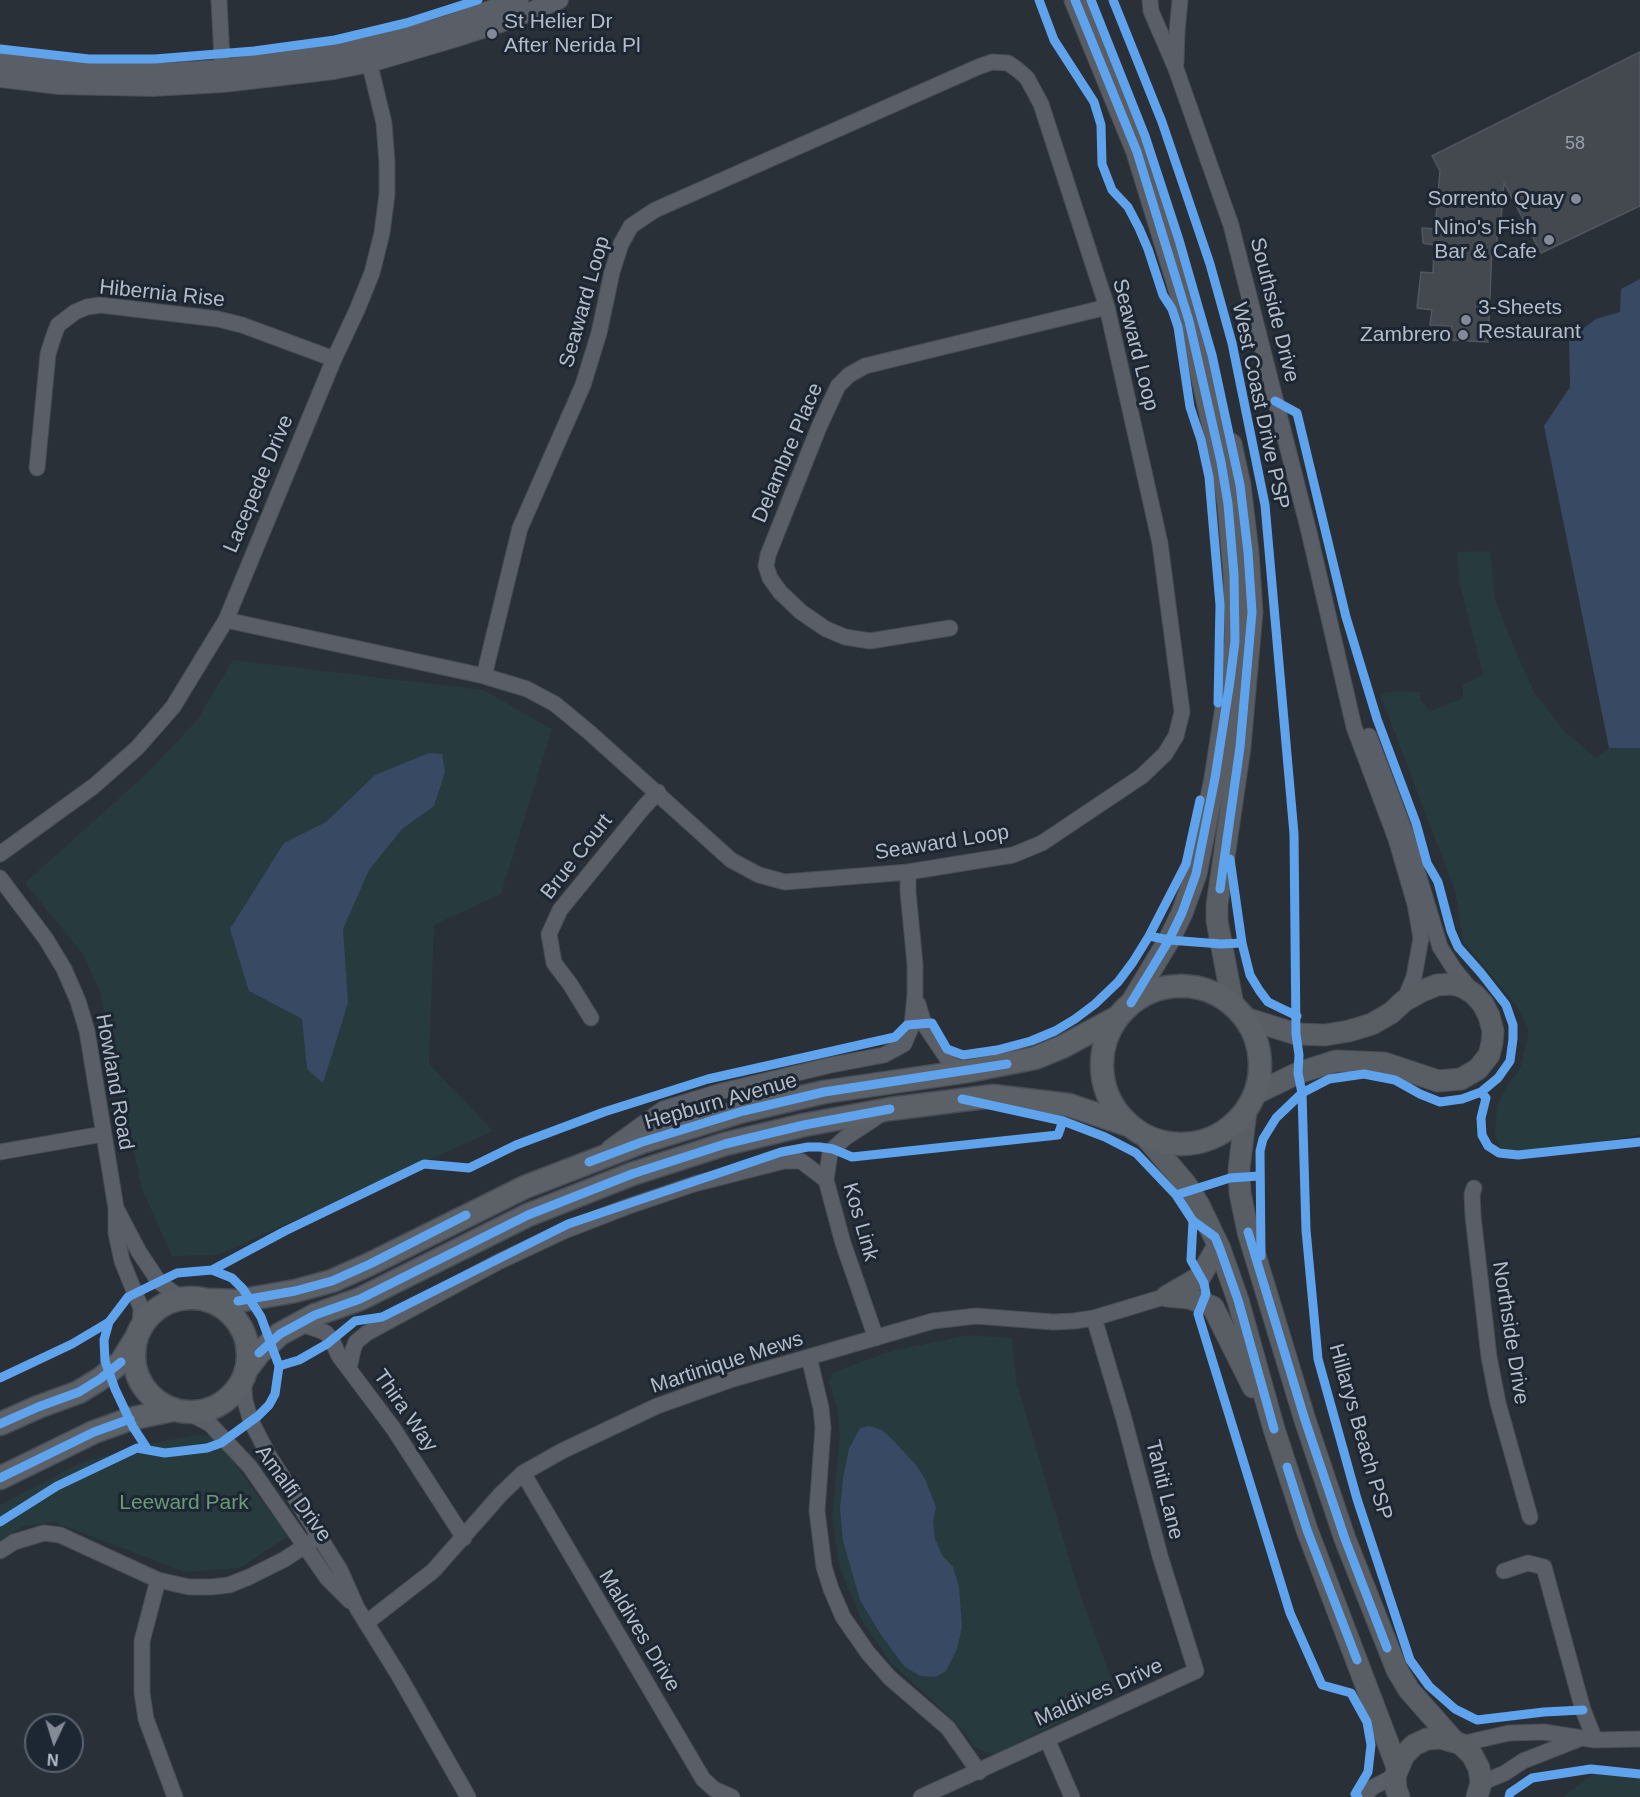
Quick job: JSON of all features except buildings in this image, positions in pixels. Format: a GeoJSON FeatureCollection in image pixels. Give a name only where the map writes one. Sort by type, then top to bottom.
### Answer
{"type":"FeatureCollection","features":[{"type":"Feature","properties":{"kind":"main road"},"geometry":{"type":"LineString","coordinates":[[1075,0],[1137,152],[1189,321],[1221,462],[1228,504],[1234,575],[1235,641],[1230,681],[1215,778],[1196,874],[1182,913],[1169,940],[1104,1043],[1102,1073],[1110,1101],[1185,1183],[1199,1205],[1220,1250],[1238,1300],[1274,1429],[1307,1530],[1396,1772],[1396,1789],[1399,1797]]}},
{"type":"Feature","properties":{"kind":"main road"},"geometry":{"type":"LineString","coordinates":[[1091,0],[1145,136],[1179,240],[1212,355],[1240,485],[1252,612],[1240,747],[1217,905],[1217,921],[1239,1012],[1257,1042],[1261,1068],[1251,1103],[1239,1169],[1240,1193],[1248,1232],[1308,1431],[1345,1539],[1397,1670],[1409,1690],[1457,1743],[1472,1755],[1479,1768],[1479,1792]]}},
{"type":"Feature","properties":{"kind":"main road"},"geometry":{"type":"LineString","coordinates":[[1124,1010],[1155,990],[1183,986],[1210,991],[1239,1012],[1296,1034],[1325,1035],[1372,1024],[1391,1013],[1404,1001],[1437,985],[1452,984],[1463,987],[1474,994],[1483,1004],[1489,1016],[1492,1031],[1489,1055],[1478,1069],[1461,1079],[1438,1081],[1384,1063],[1336,1061],[1298,1073],[1251,1103],[1233,1125],[1217,1136],[1200,1142],[1181,1144],[1162,1142],[1136,1130]]}},
{"type":"Feature","properties":{"kind":"main road","name":"Hepburn Avenue"},"geometry":{"type":"LineString","coordinates":[[210,1300],[238,1301],[295,1291],[332,1281],[525,1187],[642,1142],[743,1111],[824,1092],[968,1071],[1035,1058],[1062,1047],[1124,1010]]}},
{"type":"Feature","properties":{"kind":"main road","name":"Hepburn Avenue"},"geometry":{"type":"LineString","coordinates":[[245,1374],[259,1353],[298,1323],[360,1299],[528,1215],[632,1174],[725,1144],[804,1125],[890,1109],[993,1096],[1069,1105],[1136,1130]]}},
{"type":"Feature","properties":{"kind":"main road"},"geometry":{"type":"LineString","coordinates":[[1167,1296],[1200,1277],[1215,1251],[1220,1250]]}},
{"type":"Feature","properties":{"kind":"main road"},"geometry":{"type":"LineString","coordinates":[[1167,1296],[1189,1298],[1213,1307],[1274,1429]]}},
{"type":"Feature","properties":{"kind":"main road"},"geometry":{"type":"LineString","coordinates":[[0,1424],[79,1392],[100,1379],[121,1362],[147,1317],[169,1302],[189,1298],[210,1300],[226,1309],[239,1322],[248,1344],[245,1374],[230,1398],[220,1405],[205,1411],[180,1411],[130,1419],[94,1432],[0,1478]]}},
{"type":"Feature","properties":{"kind":"main road"},"geometry":{"type":"LineString","coordinates":[[138,1334],[134,1364],[137,1377],[151,1397],[180,1411]]}},
{"type":"Feature","properties":{"kind":"main road"},"geometry":{"type":"LineString","coordinates":[[1396,1772],[1404,1755],[1414,1745],[1433,1739],[1457,1743]]}},
{"type":"Feature","properties":{"kind":"street"},"geometry":{"type":"LineString","coordinates":[[219,0],[223,76]]}},
{"type":"Feature","properties":{"kind":"street"},"geometry":{"type":"LineString","coordinates":[[0,78],[59,85],[103,87],[223,76],[323,71],[502,9],[519,0]]}},
{"type":"Feature","properties":{"kind":"street"},"geometry":{"type":"LineString","coordinates":[[502,9],[559,0]]}},
{"type":"Feature","properties":{"kind":"street","name":"Southside Drive"},"geometry":{"type":"LineString","coordinates":[[1150,0],[1151,11],[1176,69],[1231,225],[1326,602],[1354,727],[1396,839],[1415,904],[1421,938],[1414,977],[1404,1001]]}},
{"type":"Feature","properties":{"kind":"street","name":"Southside Drive"},"geometry":{"type":"LineString","coordinates":[[1176,69],[1180,0]]}},
{"type":"Feature","properties":{"kind":"street","name":"Lacepede Drive"},"geometry":{"type":"LineString","coordinates":[[0,855],[94,786],[137,748],[173,707],[226,620],[372,273],[382,233],[387,194],[387,163],[384,123],[368,55]]}},
{"type":"Feature","properties":{"kind":"street"},"geometry":{"type":"LineString","coordinates":[[0,62],[95,70],[223,76]]}},
{"type":"Feature","properties":{"kind":"street","name":"Seaward Loop"},"geometry":{"type":"LineString","coordinates":[[226,620],[484,676],[527,689],[555,704],[658,792],[731,860],[759,875],[785,882],[909,872],[1013,855],[1042,843],[1142,776],[1165,754],[1176,736],[1182,712],[1160,543],[1107,307],[1041,104],[1027,78],[1008,63],[992,62],[978,67],[644,216],[631,226],[621,244],[599,333],[582,386],[520,528],[484,676]]}},
{"type":"Feature","properties":{"kind":"street","name":"Hibernia Rise"},"geometry":{"type":"LineString","coordinates":[[37,468],[48,354],[58,325],[75,312],[87,307],[100,305],[218,319],[242,325],[334,359]]}},
{"type":"Feature","properties":{"kind":"street","name":"Delambre Place"},"geometry":{"type":"LineString","coordinates":[[950,628],[870,641],[845,637],[826,629],[801,612],[780,592],[770,578],[766,566],[768,555],[819,427],[838,386],[849,375],[865,366],[1107,307]]}},
{"type":"Feature","properties":{"kind":"street","name":"Southside Drive"},"geometry":{"type":"LineString","coordinates":[[1326,602],[1364,722],[1406,834],[1440,947],[1474,994]]}},
{"type":"Feature","properties":{"kind":"street","name":"Brue Court"},"geometry":{"type":"LineString","coordinates":[[591,1018],[554,963],[549,934],[560,910],[658,792]]}},
{"type":"Feature","properties":{"kind":"street"},"geometry":{"type":"LineString","coordinates":[[589,1162],[663,1109],[722,1091],[884,1055],[904,1044],[912,1025],[915,995],[915,964],[908,892],[909,872]]}},
{"type":"Feature","properties":{"kind":"street","name":"Howland Road"},"geometry":{"type":"LineString","coordinates":[[0,878],[45,939],[64,969],[78,1001],[87,1031],[116,1208],[116,1233],[122,1261],[141,1308],[138,1334]]}},
{"type":"Feature","properties":{"kind":"street"},"geometry":{"type":"LineString","coordinates":[[915,995],[924,1024],[951,1064],[968,1071]]}},
{"type":"Feature","properties":{"kind":"street","name":"Kos Link"},"geometry":{"type":"LineString","coordinates":[[876,1338],[843,1243],[826,1180],[830,1154],[833,1149],[845,1138],[890,1109]]}},
{"type":"Feature","properties":{"kind":"street"},"geometry":{"type":"LineString","coordinates":[[0,1152],[103,1134]]}},
{"type":"Feature","properties":{"kind":"street"},"geometry":{"type":"LineString","coordinates":[[350,1368],[352,1350],[356,1342],[367,1333],[498,1262],[564,1231],[626,1207],[694,1185],[784,1161],[801,1161],[826,1180]]}},
{"type":"Feature","properties":{"kind":"street","name":"Northside Drive"},"geometry":{"type":"LineString","coordinates":[[1474,1188],[1473,1216],[1489,1357],[1498,1403],[1530,1517]]}},
{"type":"Feature","properties":{"kind":"street","name":"Howland Road"},"geometry":{"type":"LineString","coordinates":[[116,1208],[139,1252],[159,1282],[182,1299]]}},
{"type":"Feature","properties":{"kind":"street","name":"Martinique Mews"},"geometry":{"type":"LineString","coordinates":[[366,1623],[433,1571],[501,1494],[523,1473],[562,1451],[657,1406],[733,1379],[933,1320],[976,1316],[1053,1322],[1094,1318],[1167,1296]]}},
{"type":"Feature","properties":{"kind":"street","name":"Tahiti Lane"},"geometry":{"type":"LineString","coordinates":[[1094,1318],[1124,1419],[1160,1556],[1196,1671]]}},
{"type":"Feature","properties":{"kind":"street","name":"Thira Way"},"geometry":{"type":"LineString","coordinates":[[298,1323],[326,1334],[339,1356],[393,1428],[464,1538]]}},
{"type":"Feature","properties":{"kind":"street"},"geometry":{"type":"LineString","coordinates":[[809,1357],[821,1408],[823,1428],[817,1511],[824,1567],[831,1589],[843,1617],[868,1653],[890,1678],[948,1728],[979,1772]]}},
{"type":"Feature","properties":{"kind":"street","name":"Amalfi Drive"},"geometry":{"type":"LineString","coordinates":[[245,1374],[244,1401],[251,1421],[268,1454],[340,1570],[357,1608],[398,1674],[468,1797]]}},
{"type":"Feature","properties":{"kind":"street","name":"Amalfi Drive"},"geometry":{"type":"LineString","coordinates":[[180,1411],[210,1424],[250,1467],[327,1578],[357,1608]]}},
{"type":"Feature","properties":{"kind":"street","name":"Maldives Drive"},"geometry":{"type":"LineString","coordinates":[[523,1473],[703,1779],[714,1789],[732,1797]]}},
{"type":"Feature","properties":{"kind":"street"},"geometry":{"type":"LineString","coordinates":[[0,1551],[14,1542],[44,1533],[60,1536],[158,1580],[189,1587],[229,1585],[282,1561],[320,1536]]}},
{"type":"Feature","properties":{"kind":"street"},"geometry":{"type":"LineString","coordinates":[[1504,1571],[1528,1563],[1544,1567],[1583,1710],[1587,1739]]}},
{"type":"Feature","properties":{"kind":"street"},"geometry":{"type":"LineString","coordinates":[[158,1580],[142,1641],[142,1693],[146,1719],[175,1797]]}},
{"type":"Feature","properties":{"kind":"street","name":"Maldives Drive"},"geometry":{"type":"LineString","coordinates":[[921,1797],[1196,1671]]}},
{"type":"Feature","properties":{"kind":"street"},"geometry":{"type":"LineString","coordinates":[[1457,1743],[1509,1733],[1544,1732],[1587,1739],[1640,1739]]}},
{"type":"Feature","properties":{"kind":"street"},"geometry":{"type":"LineString","coordinates":[[1047,1739],[1072,1797]]}},
{"type":"Feature","properties":{"kind":"street"},"geometry":{"type":"LineString","coordinates":[[1479,1792],[1523,1761],[1587,1739]]}},
{"type":"Feature","properties":{"kind":"street"},"geometry":{"type":"LineString","coordinates":[[1363,1797],[1373,1787],[1396,1772]]}},
{"type":"Feature","properties":{"kind":"green space"},"geometry":{"type":"Polygon","coordinates":[[[1490,551],[1495,599],[1534,692],[1564,731],[1596,758],[1609,748],[1640,748],[1640,1135],[1546,1151],[1501,1150],[1495,1134],[1497,1105],[1520,1069],[1529,1031],[1517,1006],[1463,941],[1455,891],[1380,694],[1398,691],[1420,692],[1420,700],[1430,711],[1463,698],[1463,685],[1483,674],[1459,581],[1457,552],[1490,551]]]}},
{"type":"Feature","properties":{"kind":"green space"},"geometry":{"type":"Polygon","coordinates":[[[233,660],[483,690],[552,729],[501,894],[434,925],[429,1064],[493,1131],[218,1255],[172,1256],[142,1189],[100,992],[83,954],[25,883],[145,775],[197,720],[233,660]]]}},
{"type":"Feature","properties":{"kind":"green space"},"geometry":{"type":"Polygon","coordinates":[[[969,1335],[1012,1338],[1016,1380],[1046,1482],[1079,1591],[1117,1694],[995,1754],[984,1752],[974,1746],[966,1734],[941,1708],[891,1663],[861,1619],[840,1568],[832,1519],[840,1434],[837,1408],[829,1382],[832,1373],[891,1351],[969,1335]]]}},
{"type":"Feature","properties":{"kind":"green space","name":"Leeward Park"},"geometry":{"type":"Polygon","coordinates":[[[195,1435],[214,1436],[288,1536],[240,1568],[185,1572],[54,1522],[24,1526],[0,1540],[0,1505],[80,1463],[140,1446],[195,1435]]]}},
{"type":"Feature","properties":{"kind":"green space"},"geometry":{"type":"Polygon","coordinates":[[[1598,1770],[1640,1771],[1640,1797],[1563,1797],[1598,1770]]]}},
{"type":"Feature","properties":{"kind":"water"},"geometry":{"type":"Polygon","coordinates":[[[1640,279],[1640,748],[1609,748],[1544,426],[1570,387],[1569,339],[1596,319],[1620,312],[1621,289],[1640,279]]]}},
{"type":"Feature","properties":{"kind":"water"},"geometry":{"type":"Polygon","coordinates":[[[429,753],[442,754],[445,772],[434,806],[402,829],[369,870],[343,929],[348,1003],[323,1083],[307,1069],[302,1019],[249,991],[230,929],[284,843],[326,822],[375,775],[429,753]]]}},
{"type":"Feature","properties":{"kind":"water"},"geometry":{"type":"Polygon","coordinates":[[[869,1426],[882,1430],[891,1438],[916,1465],[925,1479],[936,1507],[933,1522],[935,1539],[942,1555],[953,1567],[959,1587],[962,1627],[957,1649],[946,1671],[935,1677],[920,1676],[904,1666],[881,1635],[860,1600],[843,1541],[840,1509],[849,1449],[860,1428],[869,1426]]]}},
{"type":"Feature","properties":{"kind":"cycle path"},"geometry":{"type":"LineString","coordinates":[[0,49],[89,59],[155,59],[254,51],[335,40],[406,23],[478,0]]}},
{"type":"Feature","properties":{"kind":"cycle path"},"geometry":{"type":"LineString","coordinates":[[1039,0],[1054,40],[1094,102],[1101,125],[1102,164],[1112,190],[1128,207],[1139,228],[1163,295],[1172,309],[1178,327],[1190,407],[1201,440],[1209,477],[1220,605],[1218,703]]}},
{"type":"Feature","properties":{"kind":"cycle path"},"geometry":{"type":"LineString","coordinates":[[1075,0],[1137,152],[1189,321],[1221,462],[1228,504],[1234,575],[1235,641],[1230,681],[1215,778],[1196,874],[1182,913],[1169,940],[1131,1003]]}},
{"type":"Feature","properties":{"kind":"cycle path"},"geometry":{"type":"LineString","coordinates":[[1091,0],[1145,136],[1179,240],[1212,355],[1240,485],[1252,612],[1240,747],[1220,889]]}},
{"type":"Feature","properties":{"kind":"cycle path","name":"West Coast Drive PSP"},"geometry":{"type":"LineString","coordinates":[[1113,0],[1162,122],[1210,264],[1232,343],[1265,505],[1294,834],[1296,1034],[1299,1055],[1298,1073],[1302,1093],[1306,1230],[1318,1359],[1357,1499],[1410,1660],[1429,1686],[1455,1709],[1477,1720],[1583,1710]]}},
{"type":"Feature","properties":{"kind":"cycle path","name":"West Coast Drive PSP"},"geometry":{"type":"LineString","coordinates":[[1275,401],[1297,413],[1346,617],[1377,719],[1416,823],[1427,863],[1438,882],[1451,931],[1458,947],[1506,1005],[1513,1025],[1510,1061],[1498,1078],[1481,1092],[1486,1098],[1481,1118],[1482,1135],[1488,1146],[1499,1153],[1518,1155],[1640,1142]]}},
{"type":"Feature","properties":{"kind":"cycle path"},"geometry":{"type":"LineString","coordinates":[[1149,936],[1186,864],[1200,800]]}},
{"type":"Feature","properties":{"kind":"cycle path"},"geometry":{"type":"LineString","coordinates":[[1230,859],[1242,943]]}},
{"type":"Feature","properties":{"kind":"cycle path"},"geometry":{"type":"LineString","coordinates":[[0,1378],[72,1344],[109,1322],[128,1297],[177,1273],[212,1270],[285,1231],[424,1164],[469,1168],[516,1145],[604,1112],[708,1079],[895,1037],[907,1025],[932,1023],[947,1049],[963,1055],[997,1050],[1031,1041],[1055,1031],[1095,1004],[1118,982],[1149,936],[1221,944],[1242,943],[1250,975],[1268,1002],[1297,1016]]}},
{"type":"Feature","properties":{"kind":"cycle path"},"geometry":{"type":"LineString","coordinates":[[589,1162],[642,1142],[743,1111],[824,1092],[1007,1064]]}},
{"type":"Feature","properties":{"kind":"cycle path"},"geometry":{"type":"LineString","coordinates":[[1261,1256],[1260,1151],[1263,1139],[1276,1118],[1302,1093],[1329,1079],[1364,1074],[1395,1080],[1440,1102],[1462,1099],[1481,1092]]}},
{"type":"Feature","properties":{"kind":"cycle path"},"geometry":{"type":"LineString","coordinates":[[962,1099],[1063,1121],[1105,1137],[1136,1153],[1176,1195],[1193,1221],[1191,1260],[1204,1283],[1206,1294],[1198,1314],[1290,1613],[1322,1685],[1351,1693],[1367,1722],[1371,1745],[1368,1772],[1355,1794],[1358,1797]]}},
{"type":"Feature","properties":{"kind":"cycle path"},"geometry":{"type":"LineString","coordinates":[[259,1353],[280,1334],[315,1315],[360,1299],[528,1215],[632,1174],[725,1144],[804,1125],[890,1109]]}},
{"type":"Feature","properties":{"kind":"cycle path"},"geometry":{"type":"LineString","coordinates":[[0,1522],[57,1486],[137,1448],[165,1453],[207,1448],[221,1443],[269,1405],[275,1394],[279,1366],[299,1360],[327,1344],[355,1321],[382,1317],[568,1224],[781,1152],[820,1147],[833,1149],[852,1157],[1058,1135],[1063,1121]]}},
{"type":"Feature","properties":{"kind":"cycle path"},"geometry":{"type":"LineString","coordinates":[[1176,1195],[1230,1178],[1259,1176]]}},
{"type":"Feature","properties":{"kind":"cycle path"},"geometry":{"type":"LineString","coordinates":[[238,1301],[295,1291],[332,1281],[466,1215]]}},
{"type":"Feature","properties":{"kind":"cycle path"},"geometry":{"type":"LineString","coordinates":[[1193,1221],[1215,1237],[1220,1249],[1238,1300],[1274,1429]]}},
{"type":"Feature","properties":{"kind":"cycle path"},"geometry":{"type":"LineString","coordinates":[[1248,1232],[1305,1420],[1345,1539],[1387,1648]]}},
{"type":"Feature","properties":{"kind":"cycle path"},"geometry":{"type":"LineString","coordinates":[[212,1270],[232,1278],[243,1289],[261,1317],[279,1366]]}},
{"type":"Feature","properties":{"kind":"cycle path"},"geometry":{"type":"LineString","coordinates":[[109,1322],[104,1340],[105,1361],[133,1427],[148,1450]]}},
{"type":"Feature","properties":{"kind":"cycle path"},"geometry":{"type":"LineString","coordinates":[[0,1424],[79,1392],[121,1362]]}},
{"type":"Feature","properties":{"kind":"cycle path"},"geometry":{"type":"LineString","coordinates":[[0,1478],[94,1432],[130,1419]]}},
{"type":"Feature","properties":{"kind":"cycle path"},"geometry":{"type":"LineString","coordinates":[[1287,1467],[1307,1530],[1357,1660]]}},
{"type":"Feature","properties":{"kind":"cycle path"},"geometry":{"type":"LineString","coordinates":[[1509,1797],[1510,1793],[1532,1778],[1591,1769],[1640,1774]]}},
{"type":"Feature","properties":{"kind":"place","name":"St Helier Dr After Nerida Pl"},"geometry":{"type":"Point","coordinates":[492,34]}},
{"type":"Feature","properties":{"kind":"place","name":"Sorrento Quay"},"geometry":{"type":"Point","coordinates":[1576,199]}},
{"type":"Feature","properties":{"kind":"place","name":"Nino's Fish Bar & Cafe"},"geometry":{"type":"Point","coordinates":[1549,240]}},
{"type":"Feature","properties":{"kind":"place","name":"3-Sheets Restaurant"},"geometry":{"type":"Point","coordinates":[1466,320]}},
{"type":"Feature","properties":{"kind":"place","name":"Zambrero"},"geometry":{"type":"Point","coordinates":[1463,335]}}]}
